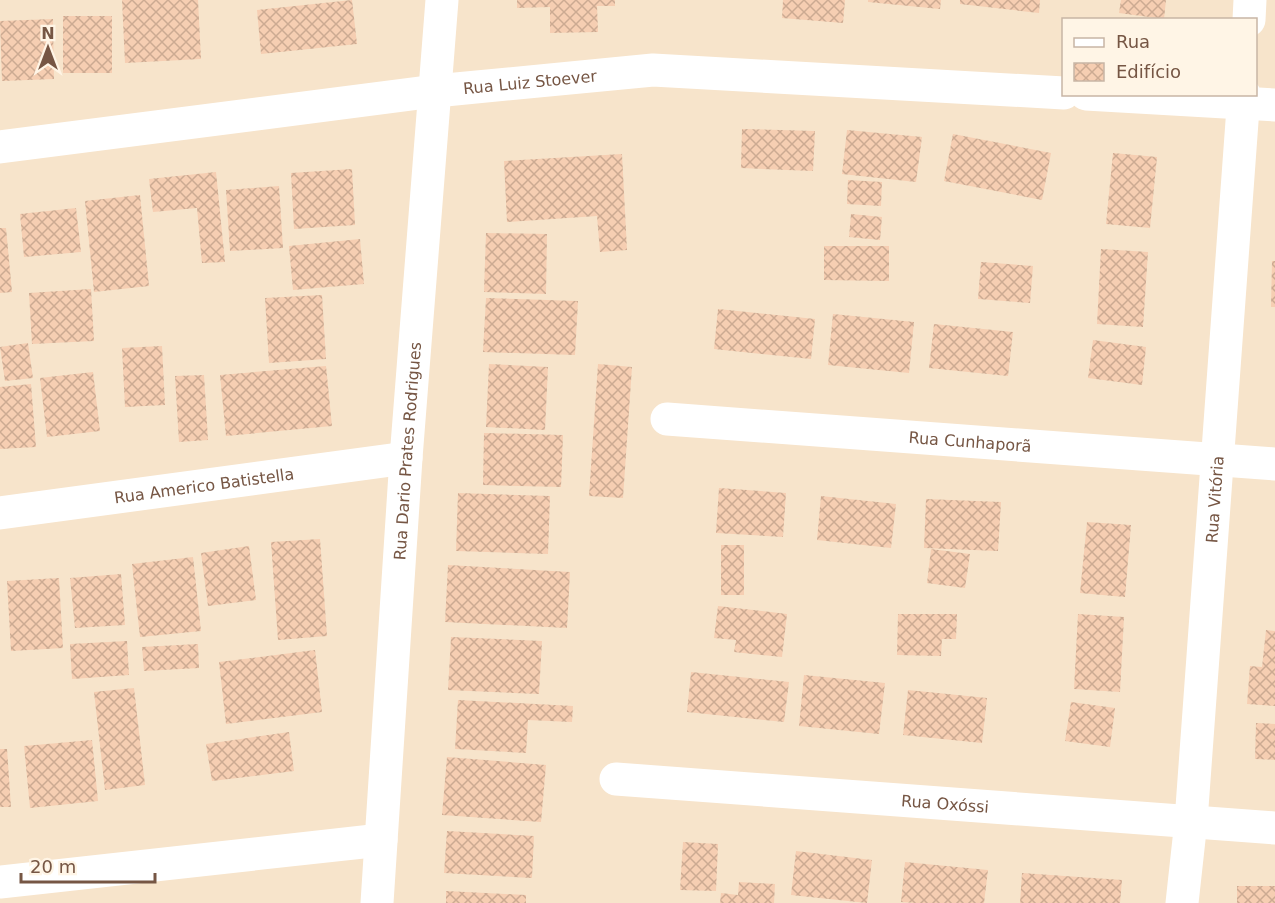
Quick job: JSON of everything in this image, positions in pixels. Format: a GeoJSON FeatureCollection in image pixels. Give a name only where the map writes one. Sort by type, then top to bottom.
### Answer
{"type":"FeatureCollection","features":[{"type":"Feature","properties":{"kind":"street","name":"Rua Dario Prates Rodrigues"},"geometry":{"type":"LineString","coordinates":[[377,903],[406,458],[442,0]]}},
{"type":"Feature","properties":{"kind":"street"},"geometry":{"type":"LineString","coordinates":[[1249,18],[1250,0]]}},
{"type":"Feature","properties":{"kind":"street","name":"Rua Luiz Stoever"},"geometry":{"type":"LineString","coordinates":[[0,147],[435,90],[653,70],[1062,93]]}},
{"type":"Feature","properties":{"kind":"street"},"geometry":{"type":"LineString","coordinates":[[1149,96],[1243,99],[1275,105]]}},
{"type":"Feature","properties":{"kind":"street","name":"Rua Vitória"},"geometry":{"type":"LineString","coordinates":[[1182,903],[1191,821],[1243,99]]}},
{"type":"Feature","properties":{"kind":"street","name":"Rua Cunhaporã"},"geometry":{"type":"LineString","coordinates":[[667,418],[1275,464]]}},
{"type":"Feature","properties":{"kind":"street","name":"Rua Americo Batistella"},"geometry":{"type":"LineString","coordinates":[[0,513],[406,458]]}},
{"type":"Feature","properties":{"kind":"street","name":"Rua Oxóssi"},"geometry":{"type":"LineString","coordinates":[[616,779],[1275,828]]}},
{"type":"Feature","properties":{"kind":"street"},"geometry":{"type":"LineString","coordinates":[[0,882],[381,840]]}},
{"type":"Feature","properties":{"kind":"shaded area"},"geometry":{"type":"Polygon","coordinates":[[[0,0],[1275,0],[1275,903],[0,903],[0,0]]]}},
{"type":"Feature","properties":{"kind":"building"},"geometry":{"type":"Polygon","coordinates":[[[122,0],[198,0],[201,59],[125,63],[122,0]]]}},
{"type":"Feature","properties":{"kind":"building"},"geometry":{"type":"Polygon","coordinates":[[[352,0],[357,44],[261,54],[257,10],[352,0]]]}},
{"type":"Feature","properties":{"kind":"building"},"geometry":{"type":"Polygon","coordinates":[[[517,0],[615,0],[615,6],[597,6],[598,32],[550,33],[550,7],[517,8],[517,0]]]}},
{"type":"Feature","properties":{"kind":"building"},"geometry":{"type":"Polygon","coordinates":[[[783,0],[845,0],[843,23],[782,18],[783,0]]]}},
{"type":"Feature","properties":{"kind":"building"},"geometry":{"type":"Polygon","coordinates":[[[868,0],[941,0],[940,9],[868,2],[868,0]]]}},
{"type":"Feature","properties":{"kind":"building"},"geometry":{"type":"Polygon","coordinates":[[[960,0],[1040,0],[1039,13],[960,4],[960,0]]]}},
{"type":"Feature","properties":{"kind":"building"},"geometry":{"type":"Polygon","coordinates":[[[1121,0],[1166,0],[1164,18],[1119,13],[1121,0]]]}},
{"type":"Feature","properties":{"kind":"building"},"geometry":{"type":"Polygon","coordinates":[[[63,16],[112,16],[112,73],[63,73],[63,16]]]}},
{"type":"Feature","properties":{"kind":"building"},"geometry":{"type":"Polygon","coordinates":[[[53,19],[54,79],[2,81],[0,21],[53,19]]]}},
{"type":"Feature","properties":{"kind":"building"},"geometry":{"type":"Polygon","coordinates":[[[742,129],[815,131],[813,171],[741,168],[742,129]]]}},
{"type":"Feature","properties":{"kind":"building"},"geometry":{"type":"Polygon","coordinates":[[[847,130],[922,137],[916,182],[842,174],[847,130]]]}},
{"type":"Feature","properties":{"kind":"building"},"geometry":{"type":"Polygon","coordinates":[[[953,134],[1051,153],[1042,200],[944,181],[953,134]]]}},
{"type":"Feature","properties":{"kind":"building"},"geometry":{"type":"Polygon","coordinates":[[[1113,153],[1157,157],[1150,228],[1106,224],[1113,153]]]}},
{"type":"Feature","properties":{"kind":"building"},"geometry":{"type":"Polygon","coordinates":[[[622,154],[627,250],[600,252],[597,216],[507,222],[504,161],[622,154]]]}},
{"type":"Feature","properties":{"kind":"building"},"geometry":{"type":"Polygon","coordinates":[[[352,169],[355,225],[294,229],[291,173],[352,169]]]}},
{"type":"Feature","properties":{"kind":"building"},"geometry":{"type":"Polygon","coordinates":[[[216,172],[225,262],[202,263],[197,208],[153,212],[149,179],[216,172]]]}},
{"type":"Feature","properties":{"kind":"building"},"geometry":{"type":"Polygon","coordinates":[[[848,180],[882,182],[881,206],[847,204],[848,180]]]}},
{"type":"Feature","properties":{"kind":"building"},"geometry":{"type":"Polygon","coordinates":[[[279,186],[283,248],[230,251],[226,190],[279,186]]]}},
{"type":"Feature","properties":{"kind":"building"},"geometry":{"type":"Polygon","coordinates":[[[140,195],[149,286],[94,292],[85,201],[140,195]]]}},
{"type":"Feature","properties":{"kind":"building"},"geometry":{"type":"Polygon","coordinates":[[[76,208],[81,252],[24,257],[20,214],[76,208]]]}},
{"type":"Feature","properties":{"kind":"building"},"geometry":{"type":"Polygon","coordinates":[[[851,214],[882,217],[880,240],[849,237],[851,214]]]}},
{"type":"Feature","properties":{"kind":"building"},"geometry":{"type":"Polygon","coordinates":[[[0,228],[6,228],[12,292],[0,293],[0,228]]]}},
{"type":"Feature","properties":{"kind":"building"},"geometry":{"type":"Polygon","coordinates":[[[486,233],[547,234],[546,294],[484,292],[486,233]]]}},
{"type":"Feature","properties":{"kind":"building"},"geometry":{"type":"Polygon","coordinates":[[[360,239],[364,284],[293,290],[289,246],[360,239]]]}},
{"type":"Feature","properties":{"kind":"building"},"geometry":{"type":"Polygon","coordinates":[[[824,246],[889,246],[889,281],[824,280],[824,246]]]}},
{"type":"Feature","properties":{"kind":"building"},"geometry":{"type":"Polygon","coordinates":[[[1101,249],[1148,252],[1143,327],[1097,324],[1101,249]]]}},
{"type":"Feature","properties":{"kind":"building"},"geometry":{"type":"Polygon","coordinates":[[[1272,261],[1275,261],[1275,307],[1271,307],[1272,261]]]}},
{"type":"Feature","properties":{"kind":"building"},"geometry":{"type":"Polygon","coordinates":[[[981,262],[1033,266],[1030,303],[978,299],[981,262]]]}},
{"type":"Feature","properties":{"kind":"building"},"geometry":{"type":"Polygon","coordinates":[[[91,289],[94,341],[32,344],[29,293],[91,289]]]}},
{"type":"Feature","properties":{"kind":"building"},"geometry":{"type":"Polygon","coordinates":[[[322,295],[326,359],[269,363],[265,298],[322,295]]]}},
{"type":"Feature","properties":{"kind":"building"},"geometry":{"type":"Polygon","coordinates":[[[486,298],[578,301],[575,355],[483,352],[486,298]]]}},
{"type":"Feature","properties":{"kind":"building"},"geometry":{"type":"Polygon","coordinates":[[[718,309],[815,319],[811,359],[714,349],[718,309]]]}},
{"type":"Feature","properties":{"kind":"building"},"geometry":{"type":"Polygon","coordinates":[[[833,314],[914,322],[909,373],[828,365],[833,314]]]}},
{"type":"Feature","properties":{"kind":"building"},"geometry":{"type":"Polygon","coordinates":[[[934,324],[1013,332],[1008,376],[929,368],[934,324]]]}},
{"type":"Feature","properties":{"kind":"building"},"geometry":{"type":"Polygon","coordinates":[[[1093,340],[1146,347],[1142,385],[1088,378],[1093,340]]]}},
{"type":"Feature","properties":{"kind":"building"},"geometry":{"type":"Polygon","coordinates":[[[28,343],[33,378],[5,381],[0,347],[28,343]]]}},
{"type":"Feature","properties":{"kind":"building"},"geometry":{"type":"Polygon","coordinates":[[[162,346],[165,405],[125,407],[122,348],[162,346]]]}},
{"type":"Feature","properties":{"kind":"building"},"geometry":{"type":"Polygon","coordinates":[[[489,364],[548,367],[545,430],[486,427],[489,364]]]}},
{"type":"Feature","properties":{"kind":"building"},"geometry":{"type":"Polygon","coordinates":[[[598,364],[632,367],[623,498],[589,496],[598,364]]]}},
{"type":"Feature","properties":{"kind":"building"},"geometry":{"type":"Polygon","coordinates":[[[326,366],[332,426],[226,436],[220,375],[326,366]]]}},
{"type":"Feature","properties":{"kind":"building"},"geometry":{"type":"Polygon","coordinates":[[[93,372],[100,431],[47,437],[40,378],[93,372]]]}},
{"type":"Feature","properties":{"kind":"building"},"geometry":{"type":"Polygon","coordinates":[[[204,375],[208,440],[179,442],[175,376],[204,375]]]}},
{"type":"Feature","properties":{"kind":"building"},"geometry":{"type":"Polygon","coordinates":[[[31,384],[36,447],[0,449],[0,387],[31,384]]]}},
{"type":"Feature","properties":{"kind":"building"},"geometry":{"type":"Polygon","coordinates":[[[484,433],[563,435],[561,487],[483,485],[484,433]]]}},
{"type":"Feature","properties":{"kind":"building"},"geometry":{"type":"Polygon","coordinates":[[[719,488],[786,493],[783,537],[716,533],[719,488]]]}},
{"type":"Feature","properties":{"kind":"building"},"geometry":{"type":"Polygon","coordinates":[[[458,493],[550,496],[548,554],[456,551],[458,493]]]}},
{"type":"Feature","properties":{"kind":"building"},"geometry":{"type":"Polygon","coordinates":[[[821,496],[896,504],[891,548],[817,540],[821,496]]]}},
{"type":"Feature","properties":{"kind":"building"},"geometry":{"type":"Polygon","coordinates":[[[926,499],[1001,502],[998,551],[924,548],[926,499]]]}},
{"type":"Feature","properties":{"kind":"building"},"geometry":{"type":"Polygon","coordinates":[[[1087,522],[1131,525],[1125,597],[1080,593],[1087,522]]]}},
{"type":"Feature","properties":{"kind":"building"},"geometry":{"type":"Polygon","coordinates":[[[320,539],[327,636],[278,640],[271,542],[320,539]]]}},
{"type":"Feature","properties":{"kind":"building"},"geometry":{"type":"Polygon","coordinates":[[[721,545],[744,545],[744,595],[721,595],[721,545]]]}},
{"type":"Feature","properties":{"kind":"building"},"geometry":{"type":"Polygon","coordinates":[[[249,546],[256,600],[208,606],[201,553],[249,546]]]}},
{"type":"Feature","properties":{"kind":"building"},"geometry":{"type":"Polygon","coordinates":[[[931,549],[970,554],[965,588],[927,583],[931,549]]]}},
{"type":"Feature","properties":{"kind":"building"},"geometry":{"type":"Polygon","coordinates":[[[193,557],[201,631],[140,637],[132,564],[193,557]]]}},
{"type":"Feature","properties":{"kind":"building"},"geometry":{"type":"Polygon","coordinates":[[[448,565],[570,572],[567,628],[445,622],[448,565]]]}},
{"type":"Feature","properties":{"kind":"building"},"geometry":{"type":"Polygon","coordinates":[[[121,574],[125,625],[75,628],[70,578],[121,574]]]}},
{"type":"Feature","properties":{"kind":"building"},"geometry":{"type":"Polygon","coordinates":[[[59,578],[63,648],[11,651],[7,581],[59,578]]]}},
{"type":"Feature","properties":{"kind":"building"},"geometry":{"type":"Polygon","coordinates":[[[718,606],[787,614],[782,657],[734,652],[736,640],[714,638],[718,606]]]}},
{"type":"Feature","properties":{"kind":"building"},"geometry":{"type":"Polygon","coordinates":[[[898,614],[957,614],[956,639],[942,639],[941,656],[897,655],[898,614]]]}},
{"type":"Feature","properties":{"kind":"building"},"geometry":{"type":"Polygon","coordinates":[[[1078,614],[1124,617],[1120,692],[1074,689],[1078,614]]]}},
{"type":"Feature","properties":{"kind":"building"},"geometry":{"type":"Polygon","coordinates":[[[1266,630],[1275,631],[1275,706],[1247,704],[1250,666],[1262,667],[1266,630]]]}},
{"type":"Feature","properties":{"kind":"building"},"geometry":{"type":"Polygon","coordinates":[[[451,637],[542,641],[539,694],[448,690],[451,637]]]}},
{"type":"Feature","properties":{"kind":"building"},"geometry":{"type":"Polygon","coordinates":[[[127,641],[129,675],[72,679],[70,644],[127,641]]]}},
{"type":"Feature","properties":{"kind":"building"},"geometry":{"type":"Polygon","coordinates":[[[198,644],[199,668],[144,671],[142,647],[198,644]]]}},
{"type":"Feature","properties":{"kind":"building"},"geometry":{"type":"Polygon","coordinates":[[[315,650],[322,712],[226,724],[219,662],[315,650]]]}},
{"type":"Feature","properties":{"kind":"building"},"geometry":{"type":"Polygon","coordinates":[[[691,672],[789,682],[784,722],[687,712],[691,672]]]}},
{"type":"Feature","properties":{"kind":"building"},"geometry":{"type":"Polygon","coordinates":[[[804,675],[885,683],[879,734],[799,726],[804,675]]]}},
{"type":"Feature","properties":{"kind":"building"},"geometry":{"type":"Polygon","coordinates":[[[134,688],[145,785],[105,790],[94,692],[134,688]]]}},
{"type":"Feature","properties":{"kind":"building"},"geometry":{"type":"Polygon","coordinates":[[[908,690],[987,698],[982,743],[903,735],[908,690]]]}},
{"type":"Feature","properties":{"kind":"building"},"geometry":{"type":"Polygon","coordinates":[[[458,700],[573,706],[572,722],[528,720],[526,753],[455,749],[458,700]]]}},
{"type":"Feature","properties":{"kind":"building"},"geometry":{"type":"Polygon","coordinates":[[[1071,702],[1115,708],[1110,747],[1065,741],[1071,702]]]}},
{"type":"Feature","properties":{"kind":"building"},"geometry":{"type":"Polygon","coordinates":[[[1256,723],[1275,724],[1275,760],[1255,759],[1256,723]]]}},
{"type":"Feature","properties":{"kind":"building"},"geometry":{"type":"Polygon","coordinates":[[[289,732],[294,771],[212,781],[206,744],[289,732]]]}},
{"type":"Feature","properties":{"kind":"building"},"geometry":{"type":"Polygon","coordinates":[[[92,740],[98,801],[30,808],[24,746],[92,740]]]}},
{"type":"Feature","properties":{"kind":"building"},"geometry":{"type":"Polygon","coordinates":[[[0,749],[7,749],[11,807],[0,807],[0,749]]]}},
{"type":"Feature","properties":{"kind":"building"},"geometry":{"type":"Polygon","coordinates":[[[447,757],[546,765],[541,822],[442,815],[447,757]]]}},
{"type":"Feature","properties":{"kind":"building"},"geometry":{"type":"Polygon","coordinates":[[[447,831],[534,836],[532,878],[444,873],[447,831]]]}},
{"type":"Feature","properties":{"kind":"building"},"geometry":{"type":"Polygon","coordinates":[[[683,842],[718,844],[716,891],[680,890],[683,842]]]}},
{"type":"Feature","properties":{"kind":"building"},"geometry":{"type":"Polygon","coordinates":[[[796,851],[872,860],[867,903],[791,895],[796,851]]]}},
{"type":"Feature","properties":{"kind":"building"},"geometry":{"type":"Polygon","coordinates":[[[905,862],[988,870],[984,903],[901,902],[905,862]]]}},
{"type":"Feature","properties":{"kind":"building"},"geometry":{"type":"Polygon","coordinates":[[[1022,873],[1122,880],[1120,903],[1020,903],[1022,873]]]}},
{"type":"Feature","properties":{"kind":"building"},"geometry":{"type":"Polygon","coordinates":[[[739,882],[775,884],[774,903],[720,903],[721,893],[738,895],[739,882]]]}},
{"type":"Feature","properties":{"kind":"building"},"geometry":{"type":"Polygon","coordinates":[[[1237,886],[1275,886],[1275,903],[1237,903],[1237,886]]]}},
{"type":"Feature","properties":{"kind":"building"},"geometry":{"type":"Polygon","coordinates":[[[446,891],[526,895],[526,903],[446,903],[446,891]]]}}]}
